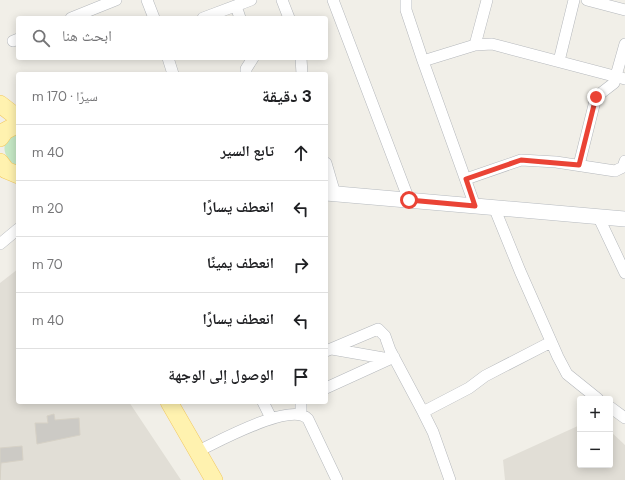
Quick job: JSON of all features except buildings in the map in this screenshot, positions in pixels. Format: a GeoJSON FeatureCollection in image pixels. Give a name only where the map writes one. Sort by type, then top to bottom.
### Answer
{"type":"FeatureCollection","features":[{"type":"Feature","properties":{"kind":"main road"},"geometry":{"type":"LineString","coordinates":[[0,104],[16,116]]}},
{"type":"Feature","properties":{"kind":"main road"},"geometry":{"type":"LineString","coordinates":[[0,138],[5,131],[16,125]]}},
{"type":"Feature","properties":{"kind":"main road"},"geometry":{"type":"LineString","coordinates":[[170,404],[214,480]]}},
{"type":"Feature","properties":{"kind":"street"},"geometry":{"type":"LineString","coordinates":[[76,16],[116,0]]}},
{"type":"Feature","properties":{"kind":"street"},"geometry":{"type":"LineString","coordinates":[[147,0],[153,16]]}},
{"type":"Feature","properties":{"kind":"street"},"geometry":{"type":"LineString","coordinates":[[208,16],[251,0]]}},
{"type":"Feature","properties":{"kind":"street"},"geometry":{"type":"LineString","coordinates":[[282,0],[288,16]]}},
{"type":"Feature","properties":{"kind":"street"},"geometry":{"type":"LineString","coordinates":[[333,0],[409,200]]}},
{"type":"Feature","properties":{"kind":"street"},"geometry":{"type":"LineString","coordinates":[[406,0],[406,10],[423,61],[475,206]]}},
{"type":"Feature","properties":{"kind":"street"},"geometry":{"type":"LineString","coordinates":[[475,45],[487,0]]}},
{"type":"Feature","properties":{"kind":"street"},"geometry":{"type":"LineString","coordinates":[[559,61],[574,0]]}},
{"type":"Feature","properties":{"kind":"street"},"geometry":{"type":"LineString","coordinates":[[587,0],[625,10]]}},
{"type":"Feature","properties":{"kind":"street"},"geometry":{"type":"LineString","coordinates":[[236,6],[239,16]]}},
{"type":"Feature","properties":{"kind":"street"},"geometry":{"type":"LineString","coordinates":[[423,61],[475,45],[492,44],[621,78]]}},
{"type":"Feature","properties":{"kind":"street"},"geometry":{"type":"LineString","coordinates":[[579,165],[596,97],[621,78],[625,44]]}},
{"type":"Feature","properties":{"kind":"street"},"geometry":{"type":"LineString","coordinates":[[169,60],[172,72]]}},
{"type":"Feature","properties":{"kind":"street"},"geometry":{"type":"LineString","coordinates":[[246,72],[246,69],[252,60]]}},
{"type":"Feature","properties":{"kind":"street"},"geometry":{"type":"LineString","coordinates":[[301,60],[302,72]]}},
{"type":"Feature","properties":{"kind":"street"},"geometry":{"type":"LineString","coordinates":[[466,179],[521,160],[579,165],[614,171],[623,167],[625,161]]}},
{"type":"Feature","properties":{"kind":"street"},"geometry":{"type":"LineString","coordinates":[[328,175],[331,194],[625,219]]}},
{"type":"Feature","properties":{"kind":"street"},"geometry":{"type":"LineString","coordinates":[[494,207],[520,271],[567,374],[594,396]]}},
{"type":"Feature","properties":{"kind":"street"},"geometry":{"type":"LineString","coordinates":[[598,216],[625,274]]}},
{"type":"Feature","properties":{"kind":"street"},"geometry":{"type":"LineString","coordinates":[[0,244],[16,231]]}},
{"type":"Feature","properties":{"kind":"street"},"geometry":{"type":"LineString","coordinates":[[329,350],[378,329],[382,331],[392,358],[433,432],[450,480]]}},
{"type":"Feature","properties":{"kind":"street"},"geometry":{"type":"LineString","coordinates":[[423,412],[469,388],[485,376],[552,342]]}},
{"type":"Feature","properties":{"kind":"street"},"geometry":{"type":"LineString","coordinates":[[329,350],[392,358]]}},
{"type":"Feature","properties":{"kind":"street"},"geometry":{"type":"LineString","coordinates":[[328,387],[392,358]]}},
{"type":"Feature","properties":{"kind":"street"},"geometry":{"type":"LineString","coordinates":[[264,404],[270,418]]}},
{"type":"Feature","properties":{"kind":"street"},"geometry":{"type":"LineString","coordinates":[[301,404],[301,414]]}},
{"type":"Feature","properties":{"kind":"street"},"geometry":{"type":"LineString","coordinates":[[613,409],[625,418]]}},
{"type":"Feature","properties":{"kind":"street"},"geometry":{"type":"LineString","coordinates":[[198,451],[270,418],[301,414],[308,419],[337,480]]}},
{"type":"Feature","properties":{"kind":"shaded area"},"geometry":{"type":"Polygon","coordinates":[[[16,271],[16,404],[130,404],[181,480],[0,480],[0,283],[16,271]]]}},
{"type":"Feature","properties":{"kind":"shaded area"},"geometry":{"type":"Polygon","coordinates":[[[577,426],[577,468],[613,468],[613,434],[625,445],[625,480],[505,480],[503,460],[577,426]]]}},
{"type":"Feature","properties":{"kind":"green space"},"geometry":{"type":"Polygon","coordinates":[[[16,133],[16,165],[6,156],[4,148],[7,140],[16,133]]]}},
{"type":"Feature","properties":{"kind":"route"},"geometry":{"type":"LineString","coordinates":[[409,200],[475,206],[466,179],[511,162],[521,160],[579,165],[596,97]]}}]}
